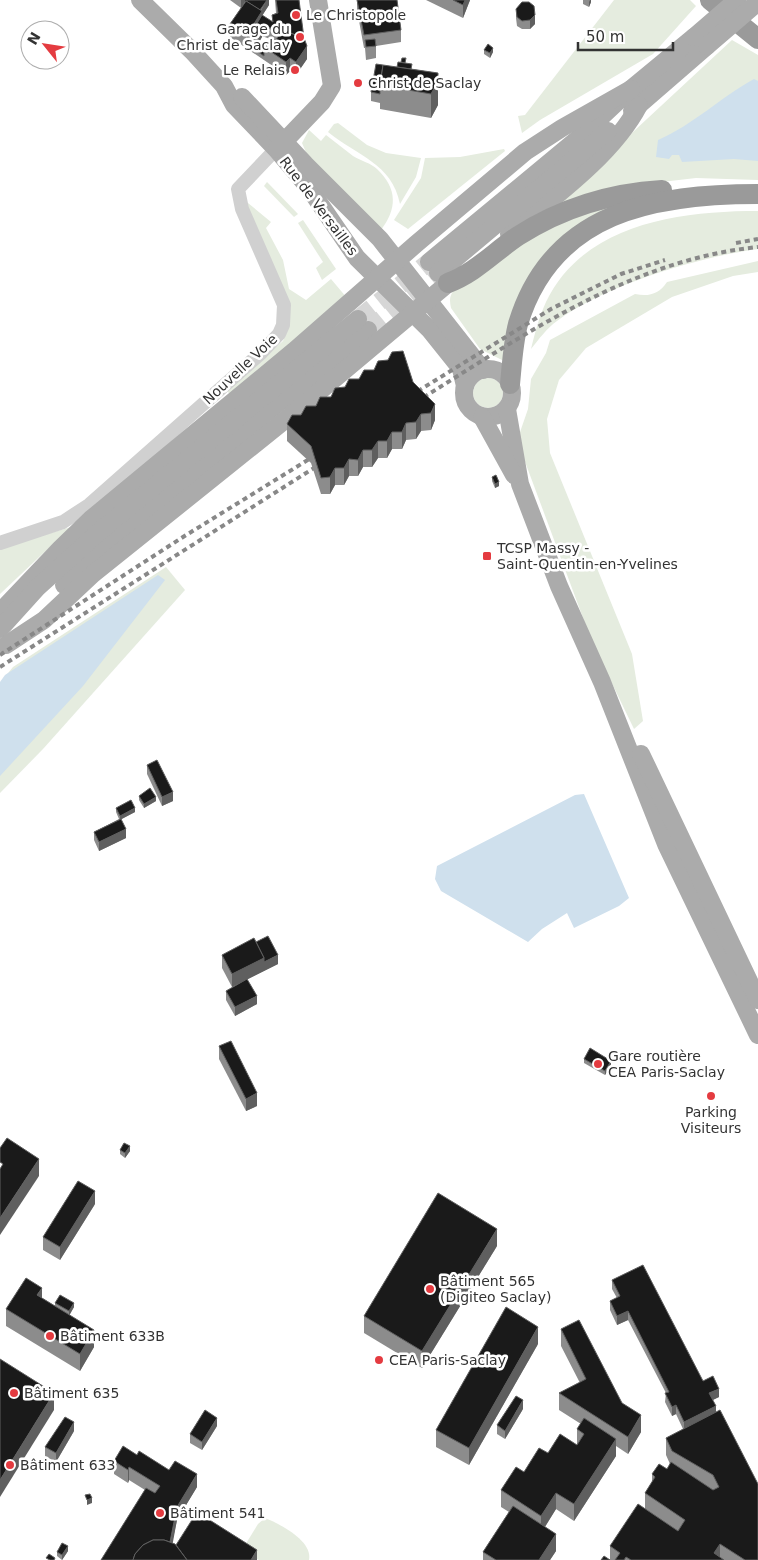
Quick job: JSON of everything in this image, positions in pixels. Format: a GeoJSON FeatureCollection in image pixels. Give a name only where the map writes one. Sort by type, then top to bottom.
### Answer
{"type":"FeatureCollection","features":[{"type":"Feature","properties":{"kind":"highway"},"geometry":{"type":"LineString","coordinates":[[710,0],[758,39]]}},
{"type":"Feature","properties":{"kind":"highway"},"geometry":{"type":"LineString","coordinates":[[438,273],[466,276],[519,236],[562,212],[581,205],[616,196],[652,190],[758,186]]}},
{"type":"Feature","properties":{"kind":"highway"},"geometry":{"type":"LineString","coordinates":[[510,384],[514,342],[523,309],[544,271],[573,240],[607,218],[645,204],[693,197],[758,194]]}},
{"type":"Feature","properties":{"kind":"main road","name":"Rue de Versailles"},"geometry":{"type":"LineString","coordinates":[[140,0],[192,50],[224,86],[241,96],[280,145],[352,252],[429,329],[461,369],[465,386]]}},
{"type":"Feature","properties":{"kind":"main road"},"geometry":{"type":"LineString","coordinates":[[280,145],[322,102],[332,86],[318,0]]}},
{"type":"Feature","properties":{"kind":"main road"},"geometry":{"type":"LineString","coordinates":[[438,273],[578,175],[629,124],[639,105],[701,42],[737,0]]}},
{"type":"Feature","properties":{"kind":"main road"},"geometry":{"type":"LineString","coordinates":[[0,612],[91,519],[294,351],[525,152],[562,128],[631,89],[758,2]]}},
{"type":"Feature","properties":{"kind":"main road"},"geometry":{"type":"LineString","coordinates":[[2,643],[44,620],[93,574],[290,416],[412,314],[429,299],[438,273],[631,89]]}},
{"type":"Feature","properties":{"kind":"main road","name":"Rue de Versailles"},"geometry":{"type":"LineString","coordinates":[[280,145],[398,260],[483,370]]}},
{"type":"Feature","properties":{"kind":"main road"},"geometry":{"type":"LineString","coordinates":[[2,643],[38,587],[94,536],[363,325]]}},
{"type":"Feature","properties":{"kind":"main road"},"geometry":{"type":"LineString","coordinates":[[482,417],[497,416],[506,409],[512,395],[510,384],[502,374],[483,370],[472,375],[465,386],[466,404],[473,412],[482,417],[520,484],[559,586],[602,682],[666,844],[758,1035]]}},
{"type":"Feature","properties":{"kind":"main road"},"geometry":{"type":"LineString","coordinates":[[506,409],[520,484]]}},
{"type":"Feature","properties":{"kind":"main road"},"geometry":{"type":"LineString","coordinates":[[602,682],[628,726],[758,1000]]}},
{"type":"Feature","properties":{"kind":"street","name":"Nouvelle Voie"},"geometry":{"type":"LineString","coordinates":[[0,543],[63,522],[89,505],[261,352],[278,334],[283,325],[284,305],[245,218],[238,189],[280,145]]}},
{"type":"Feature","properties":{"kind":"shaded area"},"geometry":{"type":"Polygon","coordinates":[[[614,0],[690,0],[696,6],[653,54],[540,120],[522,133],[518,116],[525,115],[614,0]]]}},
{"type":"Feature","properties":{"kind":"shaded area"},"geometry":{"type":"Polygon","coordinates":[[[732,40],[758,55],[758,180],[696,178],[610,188],[549,210],[732,40]]]}},
{"type":"Feature","properties":{"kind":"shaded area"},"geometry":{"type":"Polygon","coordinates":[[[338,123],[367,145],[386,153],[421,158],[416,177],[400,204],[396,190],[381,170],[328,132],[334,124],[338,123]]]}},
{"type":"Feature","properties":{"kind":"shaded area"},"geometry":{"type":"Polygon","coordinates":[[[309,130],[321,141],[326,135],[353,156],[375,167],[384,177],[389,184],[393,199],[390,214],[381,230],[308,157],[302,143],[309,130]]]}},
{"type":"Feature","properties":{"kind":"shaded area"},"geometry":{"type":"Polygon","coordinates":[[[504,149],[505,151],[408,229],[394,220],[421,178],[425,158],[460,157],[504,149]]]}},
{"type":"Feature","properties":{"kind":"shaded area"},"geometry":{"type":"Polygon","coordinates":[[[267,182],[298,214],[294,217],[264,186],[267,182]]]}},
{"type":"Feature","properties":{"kind":"shaded area"},"geometry":{"type":"Polygon","coordinates":[[[248,203],[271,222],[266,228],[283,260],[289,289],[306,300],[331,279],[347,298],[232,396],[226,390],[283,341],[288,329],[246,205],[248,203]]]}},
{"type":"Feature","properties":{"kind":"shaded area"},"geometry":{"type":"Polygon","coordinates":[[[620,204],[549,256],[506,362],[480,349],[451,308],[451,295],[460,284],[508,250],[560,222],[620,204]]]}},
{"type":"Feature","properties":{"kind":"shaded area"},"geometry":{"type":"Polygon","coordinates":[[[758,211],[758,249],[708,259],[653,274],[600,296],[553,324],[531,349],[537,325],[546,302],[563,275],[584,254],[609,238],[637,227],[667,219],[697,214],[758,211]]]}},
{"type":"Feature","properties":{"kind":"shaded area"},"geometry":{"type":"Polygon","coordinates":[[[303,220],[336,269],[322,280],[316,268],[323,262],[298,223],[303,220]]]}},
{"type":"Feature","properties":{"kind":"shaded area"},"geometry":{"type":"Polygon","coordinates":[[[758,261],[758,272],[733,276],[672,297],[586,348],[559,380],[547,419],[550,453],[632,654],[643,721],[634,729],[592,642],[524,459],[519,435],[528,409],[531,379],[546,353],[550,340],[635,294],[653,294],[667,282],[758,261]]]}},
{"type":"Feature","properties":{"kind":"shaded area"},"geometry":{"type":"Polygon","coordinates":[[[488,378],[499,382],[503,393],[499,404],[488,408],[477,404],[473,393],[477,382],[488,378]]]}},
{"type":"Feature","properties":{"kind":"shaded area"},"geometry":{"type":"Polygon","coordinates":[[[71,527],[0,594],[0,548],[71,527]]]}},
{"type":"Feature","properties":{"kind":"shaded area"},"geometry":{"type":"Polygon","coordinates":[[[166,567],[185,590],[43,749],[0,793],[0,683],[13,667],[166,567]]]}},
{"type":"Feature","properties":{"kind":"shaded area"},"geometry":{"type":"Polygon","coordinates":[[[265,1518],[279,1524],[301,1540],[309,1553],[309,1560],[259,1560],[242,1550],[258,1524],[265,1518]]]}},
{"type":"Feature","properties":{"kind":"water"},"geometry":{"type":"Polygon","coordinates":[[[754,79],[758,81],[758,161],[734,159],[682,162],[679,155],[672,155],[669,159],[656,157],[658,140],[683,127],[754,79]]]}},
{"type":"Feature","properties":{"kind":"water"},"geometry":{"type":"Polygon","coordinates":[[[158,575],[165,580],[83,686],[0,776],[0,682],[5,675],[158,575]]]}},
{"type":"Feature","properties":{"kind":"water"},"geometry":{"type":"Polygon","coordinates":[[[584,794],[629,898],[619,906],[574,928],[567,913],[542,929],[528,942],[441,891],[435,879],[437,866],[575,795],[584,794]]]}},
{"type":"Feature","properties":{"kind":"building"},"geometry":{"type":"Polygon","coordinates":[[[245,0],[267,0],[260,10],[245,2],[245,0]]]}},
{"type":"Feature","properties":{"kind":"building"},"geometry":{"type":"Polygon","coordinates":[[[276,0],[299,0],[304,38],[282,30],[280,33],[256,25],[262,15],[273,22],[272,15],[278,13],[276,0]]]}},
{"type":"Feature","properties":{"kind":"building"},"geometry":{"type":"Polygon","coordinates":[[[357,0],[397,0],[401,30],[364,35],[357,0]]]}},
{"type":"Feature","properties":{"kind":"building"},"geometry":{"type":"Polygon","coordinates":[[[453,0],[465,0],[463,5],[453,0]]]}},
{"type":"Feature","properties":{"kind":"building"},"geometry":{"type":"Polygon","coordinates":[[[246,1],[262,11],[247,35],[230,24],[246,1]]]}},
{"type":"Feature","properties":{"kind":"building"},"geometry":{"type":"Polygon","coordinates":[[[522,2],[529,2],[534,6],[535,15],[530,20],[522,21],[517,17],[516,9],[522,2]]]}},
{"type":"Feature","properties":{"kind":"building"},"geometry":{"type":"Polygon","coordinates":[[[256,29],[262,33],[256,42],[264,47],[264,56],[247,44],[256,29]]]}},
{"type":"Feature","properties":{"kind":"building"},"geometry":{"type":"Polygon","coordinates":[[[282,30],[304,38],[307,46],[296,62],[290,58],[286,62],[264,47],[271,37],[276,40],[282,30]]]}},
{"type":"Feature","properties":{"kind":"building"},"geometry":{"type":"Polygon","coordinates":[[[375,39],[376,46],[366,47],[365,40],[375,39]]]}},
{"type":"Feature","properties":{"kind":"building"},"geometry":{"type":"Polygon","coordinates":[[[488,44],[493,48],[490,53],[484,50],[488,44]]]}},
{"type":"Feature","properties":{"kind":"building"},"geometry":{"type":"Polygon","coordinates":[[[402,58],[406,58],[405,63],[401,62],[402,58]]]}},
{"type":"Feature","properties":{"kind":"building"},"geometry":{"type":"Polygon","coordinates":[[[398,62],[412,64],[411,69],[397,67],[398,62]]]}},
{"type":"Feature","properties":{"kind":"building"},"geometry":{"type":"Polygon","coordinates":[[[376,64],[383,65],[380,94],[371,92],[376,64]]]}},
{"type":"Feature","properties":{"kind":"building"},"geometry":{"type":"Polygon","coordinates":[[[383,65],[438,73],[438,81],[431,94],[380,85],[383,65]]]}},
{"type":"Feature","properties":{"kind":"building"},"geometry":{"type":"Polygon","coordinates":[[[403,351],[413,382],[435,404],[431,413],[421,414],[416,422],[406,423],[402,432],[392,432],[387,441],[378,441],[372,450],[363,450],[358,460],[349,459],[344,468],[335,468],[330,477],[321,478],[311,446],[287,424],[292,415],[301,415],[306,406],[316,406],[320,397],[331,397],[335,388],[345,387],[349,379],[359,379],[364,370],[374,370],[378,361],[388,360],[392,352],[403,351]]]}},
{"type":"Feature","properties":{"kind":"building"},"geometry":{"type":"Polygon","coordinates":[[[496,475],[499,482],[495,484],[492,477],[496,475]]]}},
{"type":"Feature","properties":{"kind":"building"},"geometry":{"type":"Polygon","coordinates":[[[157,760],[173,792],[162,797],[147,765],[157,760]]]}},
{"type":"Feature","properties":{"kind":"building"},"geometry":{"type":"Polygon","coordinates":[[[150,788],[156,797],[144,804],[139,796],[150,788]]]}},
{"type":"Feature","properties":{"kind":"building"},"geometry":{"type":"Polygon","coordinates":[[[131,800],[135,808],[120,816],[116,808],[131,800]]]}},
{"type":"Feature","properties":{"kind":"building"},"geometry":{"type":"Polygon","coordinates":[[[121,819],[126,829],[99,842],[94,832],[121,819]]]}},
{"type":"Feature","properties":{"kind":"building"},"geometry":{"type":"Polygon","coordinates":[[[268,936],[278,955],[264,962],[256,942],[268,936]]]}},
{"type":"Feature","properties":{"kind":"building"},"geometry":{"type":"Polygon","coordinates":[[[254,938],[264,958],[232,974],[222,955],[254,938]]]}},
{"type":"Feature","properties":{"kind":"building"},"geometry":{"type":"Polygon","coordinates":[[[247,979],[257,996],[235,1007],[226,991],[247,979]]]}},
{"type":"Feature","properties":{"kind":"building"},"geometry":{"type":"Polygon","coordinates":[[[231,1041],[257,1093],[246,1099],[219,1046],[231,1041]]]}},
{"type":"Feature","properties":{"kind":"building","name":"Gare routière CEA Paris-Saclay"},"geometry":{"type":"Polygon","coordinates":[[[590,1048],[611,1061],[605,1071],[584,1059],[590,1048]]]}},
{"type":"Feature","properties":{"kind":"building"},"geometry":{"type":"Polygon","coordinates":[[[7,1138],[39,1159],[0,1218],[0,1169],[3,1164],[0,1162],[0,1148],[7,1138]]]}},
{"type":"Feature","properties":{"kind":"building"},"geometry":{"type":"Polygon","coordinates":[[[124,1143],[130,1146],[125,1153],[120,1150],[124,1143]]]}},
{"type":"Feature","properties":{"kind":"building"},"geometry":{"type":"Polygon","coordinates":[[[78,1181],[95,1191],[60,1247],[43,1237],[78,1181]]]}},
{"type":"Feature","properties":{"kind":"building","name":"Bâtiment 565 (Digiteo Saclay)"},"geometry":{"type":"Polygon","coordinates":[[[438,1193],[497,1229],[422,1351],[364,1316],[438,1193]]]}},
{"type":"Feature","properties":{"kind":"building"},"geometry":{"type":"Polygon","coordinates":[[[643,1265],[703,1381],[713,1376],[719,1389],[709,1393],[716,1406],[684,1422],[676,1405],[672,1407],[665,1393],[669,1392],[628,1311],[617,1316],[610,1301],[620,1296],[612,1280],[643,1265]]]}},
{"type":"Feature","properties":{"kind":"building"},"geometry":{"type":"Polygon","coordinates":[[[26,1278],[42,1288],[37,1295],[94,1330],[80,1354],[6,1309],[26,1278]]]}},
{"type":"Feature","properties":{"kind":"building"},"geometry":{"type":"Polygon","coordinates":[[[60,1295],[74,1303],[69,1311],[55,1303],[60,1295]]]}},
{"type":"Feature","properties":{"kind":"building"},"geometry":{"type":"Polygon","coordinates":[[[506,1307],[538,1327],[469,1448],[436,1430],[506,1307]]]}},
{"type":"Feature","properties":{"kind":"building"},"geometry":{"type":"Polygon","coordinates":[[[579,1320],[622,1403],[641,1415],[628,1437],[559,1393],[586,1379],[561,1329],[579,1320]]]}},
{"type":"Feature","properties":{"kind":"building"},"geometry":{"type":"Polygon","coordinates":[[[0,1359],[54,1393],[0,1480],[0,1359]]]}},
{"type":"Feature","properties":{"kind":"building"},"geometry":{"type":"Polygon","coordinates":[[[516,1396],[523,1400],[505,1431],[497,1425],[516,1396]]]}},
{"type":"Feature","properties":{"kind":"building"},"geometry":{"type":"Polygon","coordinates":[[[205,1410],[217,1418],[202,1442],[190,1434],[205,1410]]]}},
{"type":"Feature","properties":{"kind":"building"},"geometry":{"type":"Polygon","coordinates":[[[720,1410],[758,1484],[758,1560],[745,1560],[720,1544],[714,1553],[724,1560],[631,1560],[626,1557],[624,1560],[615,1560],[620,1553],[610,1546],[638,1504],[678,1531],[685,1520],[645,1493],[655,1477],[652,1474],[659,1464],[667,1469],[671,1462],[713,1490],[719,1487],[713,1475],[672,1451],[666,1438],[720,1410]]]}},
{"type":"Feature","properties":{"kind":"building"},"geometry":{"type":"Polygon","coordinates":[[[65,1417],[74,1422],[56,1453],[45,1447],[65,1417]]]}},
{"type":"Feature","properties":{"kind":"building"},"geometry":{"type":"Polygon","coordinates":[[[584,1418],[616,1439],[574,1504],[556,1493],[541,1516],[501,1490],[516,1467],[524,1472],[539,1448],[548,1453],[560,1434],[577,1445],[584,1434],[577,1429],[584,1418]]]}},
{"type":"Feature","properties":{"kind":"building"},"geometry":{"type":"Polygon","coordinates":[[[123,1446],[137,1455],[139,1451],[169,1470],[175,1461],[197,1474],[177,1507],[170,1542],[153,1540],[143,1545],[135,1554],[133,1560],[101,1560],[146,1488],[155,1493],[160,1486],[129,1467],[128,1470],[114,1461],[123,1446]]]}},
{"type":"Feature","properties":{"kind":"building"},"geometry":{"type":"Polygon","coordinates":[[[90,1494],[92,1498],[87,1500],[85,1495],[90,1494]]]}},
{"type":"Feature","properties":{"kind":"building"},"geometry":{"type":"Polygon","coordinates":[[[513,1506],[556,1534],[539,1560],[496,1560],[483,1552],[513,1506]]]}},
{"type":"Feature","properties":{"kind":"building"},"geometry":{"type":"Polygon","coordinates":[[[197,1512],[257,1550],[251,1560],[187,1560],[176,1545],[197,1512]]]}},
{"type":"Feature","properties":{"kind":"building"},"geometry":{"type":"Polygon","coordinates":[[[153,1540],[164,1540],[175,1544],[187,1560],[133,1560],[135,1554],[143,1545],[153,1540]]]}},
{"type":"Feature","properties":{"kind":"building"},"geometry":{"type":"Polygon","coordinates":[[[62,1543],[68,1546],[62,1555],[57,1552],[62,1543]]]}},
{"type":"Feature","properties":{"kind":"building"},"geometry":{"type":"Polygon","coordinates":[[[49,1554],[55,1558],[54,1560],[46,1558],[49,1554]]]}},
{"type":"Feature","properties":{"kind":"building"},"geometry":{"type":"Polygon","coordinates":[[[604,1556],[610,1560],[601,1560],[604,1556]]]}},
{"type":"Feature","properties":{"kind":"tunnel"},"geometry":{"type":"LineString","coordinates":[[358,319],[429,262]]}},
{"type":"Feature","properties":{"kind":"tunnel"},"geometry":{"type":"LineString","coordinates":[[368,330],[438,273]]}},
{"type":"Feature","properties":{"kind":"railway"},"geometry":{"type":"LineString","coordinates":[[736,243],[758,239]]}},
{"type":"Feature","properties":{"kind":"railway"},"geometry":{"type":"LineString","coordinates":[[416,402],[537,327],[621,284],[665,267],[711,255],[758,247]]}},
{"type":"Feature","properties":{"kind":"railway"},"geometry":{"type":"LineString","coordinates":[[410,396],[551,309],[621,274],[665,260]]}},
{"type":"Feature","properties":{"kind":"railway"},"geometry":{"type":"LineString","coordinates":[[0,655],[183,537],[319,453]]}},
{"type":"Feature","properties":{"kind":"railway"},"geometry":{"type":"LineString","coordinates":[[0,667],[325,461]]}},
{"type":"Feature","properties":{"kind":"place","name":"Le Christopole"},"geometry":{"type":"Point","coordinates":[296,15]}},
{"type":"Feature","properties":{"kind":"place","name":"Garage du Christ de Saclay"},"geometry":{"type":"Point","coordinates":[300,37]}},
{"type":"Feature","properties":{"kind":"place","name":"Le Relais"},"geometry":{"type":"Point","coordinates":[295,70]}},
{"type":"Feature","properties":{"kind":"place","name":"Christ de Saclay"},"geometry":{"type":"Point","coordinates":[358,83]}},
{"type":"Feature","properties":{"kind":"place","name":"TCSP Massy - Saint-Quentin-en-Yvelines"},"geometry":{"type":"Point","coordinates":[487,556]}},
{"type":"Feature","properties":{"kind":"place","name":"Gare routière CEA Paris-Saclay"},"geometry":{"type":"Point","coordinates":[598,1064]}},
{"type":"Feature","properties":{"kind":"place","name":"Parking Visiteurs"},"geometry":{"type":"Point","coordinates":[711,1096]}},
{"type":"Feature","properties":{"kind":"place","name":"Bâtiment 565 (Digiteo Saclay)"},"geometry":{"type":"Point","coordinates":[430,1289]}},
{"type":"Feature","properties":{"kind":"place","name":"Bâtiment 633B"},"geometry":{"type":"Point","coordinates":[50,1336]}},
{"type":"Feature","properties":{"kind":"place","name":"CEA Paris-Saclay"},"geometry":{"type":"Point","coordinates":[379,1360]}},
{"type":"Feature","properties":{"kind":"place","name":"Bâtiment 635"},"geometry":{"type":"Point","coordinates":[14,1393]}},
{"type":"Feature","properties":{"kind":"place","name":"Bâtiment 633"},"geometry":{"type":"Point","coordinates":[10,1465]}},
{"type":"Feature","properties":{"kind":"place","name":"Bâtiment 541"},"geometry":{"type":"Point","coordinates":[160,1513]}}]}
